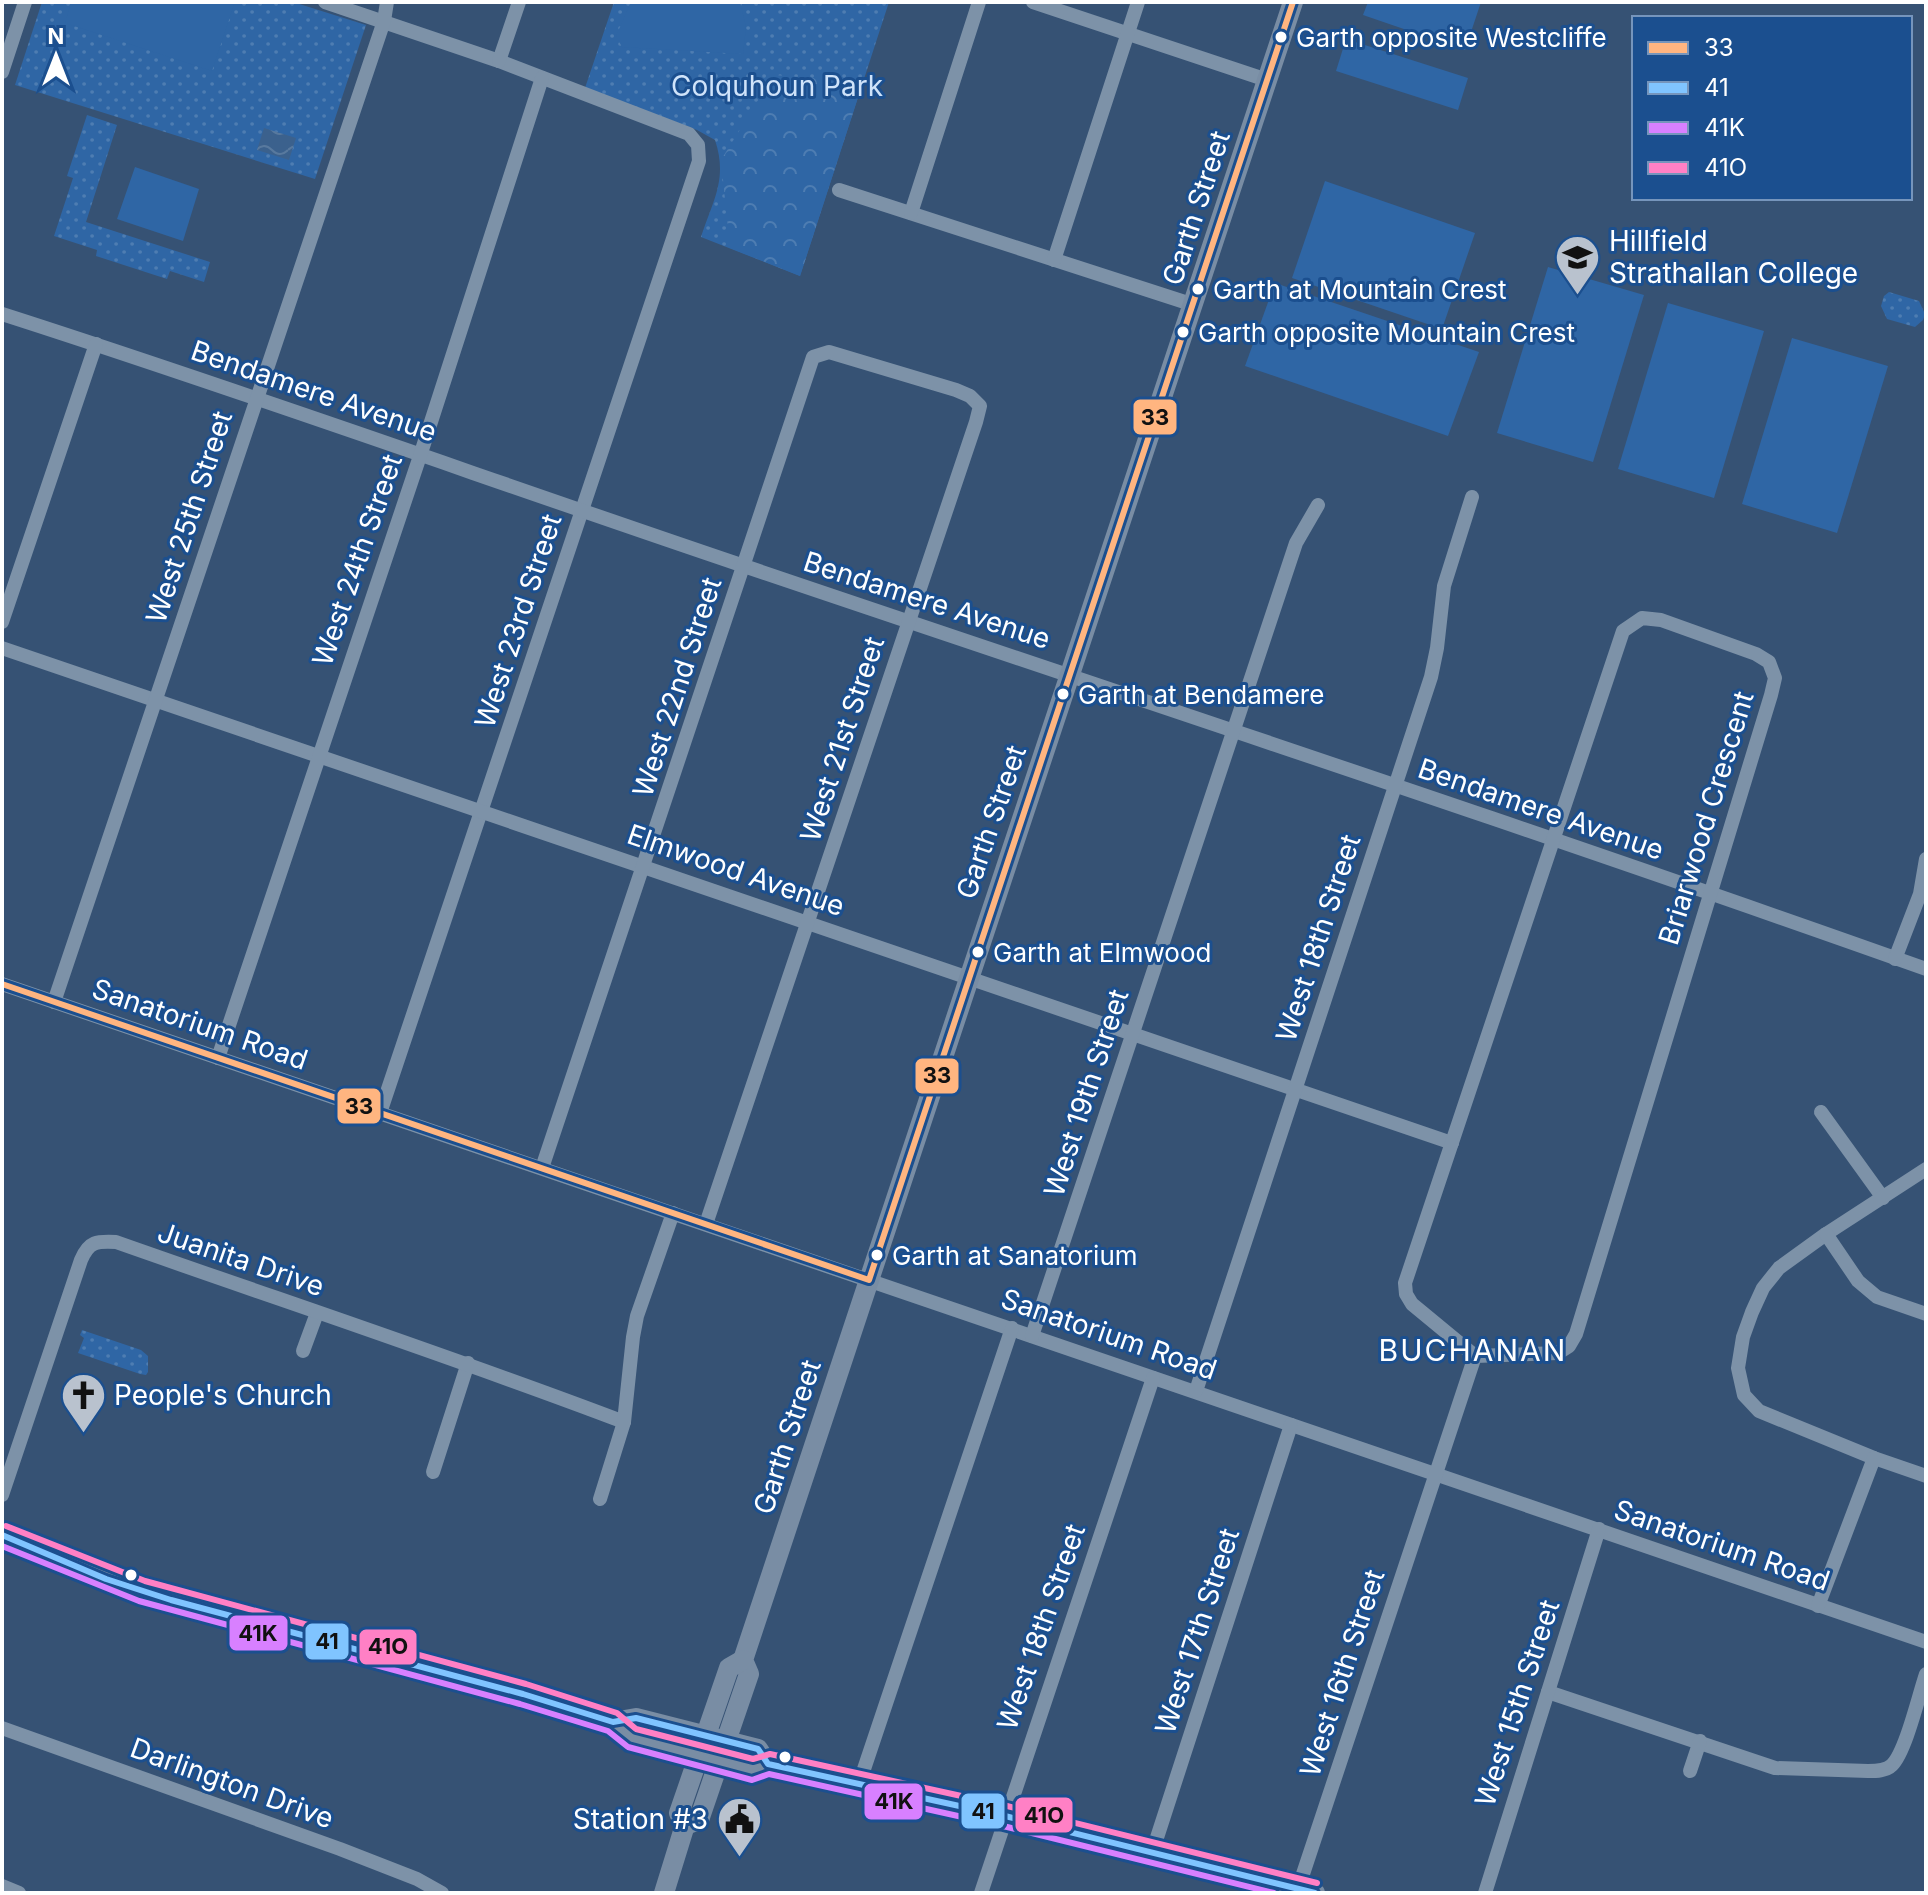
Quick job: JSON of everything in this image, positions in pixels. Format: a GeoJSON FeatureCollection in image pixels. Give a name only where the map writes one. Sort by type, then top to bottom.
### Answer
{"type":"FeatureCollection","features":[{"type":"Feature","properties":{"kind":"main road","name":"Garth Street"},"geometry":{"type":"LineString","coordinates":[[664,1893],[685,1825],[699,1820],[708,1759],[716,1738],[729,1668],[743,1660],[1293,2]]}},
{"type":"Feature","properties":{"kind":"main road"},"geometry":{"type":"LineString","coordinates":[[2,1535],[142,1591],[523,1694],[613,1722],[631,1738],[754,1770],[768,1764],[1005,1816],[1307,1891]]}},
{"type":"Feature","properties":{"kind":"main road"},"geometry":{"type":"LineString","coordinates":[[613,1722],[636,1718],[758,1749],[768,1764]]}},
{"type":"Feature","properties":{"kind":"street"},"geometry":{"type":"LineString","coordinates":[[2,72],[25,2]]}},
{"type":"Feature","properties":{"kind":"street"},"geometry":{"type":"LineString","coordinates":[[325,2],[542,78]]}},
{"type":"Feature","properties":{"kind":"street","name":"West 25th Street"},"geometry":{"type":"LineString","coordinates":[[54,1002],[384,21],[387,2]]}},
{"type":"Feature","properties":{"kind":"street"},"geometry":{"type":"LineString","coordinates":[[499,61],[519,2]]}},
{"type":"Feature","properties":{"kind":"street"},"geometry":{"type":"LineString","coordinates":[[911,213],[979,2]]}},
{"type":"Feature","properties":{"kind":"street"},"geometry":{"type":"LineString","coordinates":[[1033,2],[1267,80]]}},
{"type":"Feature","properties":{"kind":"street"},"geometry":{"type":"LineString","coordinates":[[1054,260],[1138,2]]}},
{"type":"Feature","properties":{"kind":"street","name":"West 23rd Street"},"geometry":{"type":"LineString","coordinates":[[380,1113],[699,161],[698,145],[689,134],[542,78]]}},
{"type":"Feature","properties":{"kind":"street","name":"West 24th Street"},"geometry":{"type":"LineString","coordinates":[[218,1058],[420,456],[542,78]]}},
{"type":"Feature","properties":{"kind":"street"},"geometry":{"type":"LineString","coordinates":[[839,190],[1194,305]]}},
{"type":"Feature","properties":{"kind":"street","name":"Bendamere Avenue"},"geometry":{"type":"LineString","coordinates":[[2,314],[1070,675],[1926,969]]}},
{"type":"Feature","properties":{"kind":"street"},"geometry":{"type":"LineString","coordinates":[[2,622],[96,344]]}},
{"type":"Feature","properties":{"kind":"street","name":"West 21st Street"},"geometry":{"type":"LineString","coordinates":[[706,1224],[980,406],[970,396],[956,390],[829,352],[813,357]]}},
{"type":"Feature","properties":{"kind":"street","name":"West 22nd Street"},"geometry":{"type":"LineString","coordinates":[[542,1168],[813,357]]}},
{"type":"Feature","properties":{"kind":"street","name":"West 18th Street"},"geometry":{"type":"LineString","coordinates":[[1196,1391],[1431,677],[1444,586],[1472,497]]}},
{"type":"Feature","properties":{"kind":"street","name":"West 19th Street"},"geometry":{"type":"LineString","coordinates":[[1032,1336],[1296,543],[1318,505]]}},
{"type":"Feature","properties":{"kind":"street","name":"Briarwood Crescent"},"geometry":{"type":"LineString","coordinates":[[1642,618],[1661,620],[1756,654],[1769,662],[1775,678],[1711,895],[1576,1334],[1569,1346],[1558,1353],[1475,1356],[1412,1304],[1406,1294],[1405,1283],[1623,631],[1642,618]]}},
{"type":"Feature","properties":{"kind":"street","name":"Elmwood Avenue"},"geometry":{"type":"LineString","coordinates":[[2,648],[1452,1143]]}},
{"type":"Feature","properties":{"kind":"street"},"geometry":{"type":"LineString","coordinates":[[1895,959],[1920,894],[1926,859]]}},
{"type":"Feature","properties":{"kind":"street","name":"Sanatorium Road"},"geometry":{"type":"LineString","coordinates":[[2,984],[1926,1642]]}},
{"type":"Feature","properties":{"kind":"street"},"geometry":{"type":"LineString","coordinates":[[1821,1112],[1883,1198]]}},
{"type":"Feature","properties":{"kind":"street"},"geometry":{"type":"LineString","coordinates":[[1926,1169],[1779,1268],[1763,1288],[1743,1337],[1738,1368],[1744,1395],[1759,1411],[1926,1476]]}},
{"type":"Feature","properties":{"kind":"street"},"geometry":{"type":"LineString","coordinates":[[600,1499],[624,1422],[637,1316],[673,1213]]}},
{"type":"Feature","properties":{"kind":"street"},"geometry":{"type":"LineString","coordinates":[[1826,1234],[1858,1281],[1877,1297],[1926,1314]]}},
{"type":"Feature","properties":{"kind":"street","name":"Juanita Drive"},"geometry":{"type":"LineString","coordinates":[[2,1495],[86,1248],[99,1241],[116,1242],[468,1363],[624,1422]]}},
{"type":"Feature","properties":{"kind":"street"},"geometry":{"type":"LineString","coordinates":[[303,1351],[317,1313]]}},
{"type":"Feature","properties":{"kind":"street"},"geometry":{"type":"LineString","coordinates":[[859,1784],[1012,1328]]}},
{"type":"Feature","properties":{"kind":"street"},"geometry":{"type":"LineString","coordinates":[[1435,1473],[1475,1356]]}},
{"type":"Feature","properties":{"kind":"street"},"geometry":{"type":"LineString","coordinates":[[433,1472],[468,1363]]}},
{"type":"Feature","properties":{"kind":"street","name":"West 18th Street"},"geometry":{"type":"LineString","coordinates":[[981,1893],[1153,1378]]}},
{"type":"Feature","properties":{"kind":"street","name":"West 17th Street"},"geometry":{"type":"LineString","coordinates":[[1152,1853],[1291,1425]]}},
{"type":"Feature","properties":{"kind":"street"},"geometry":{"type":"LineString","coordinates":[[1818,1606],[1874,1458]]}},
{"type":"Feature","properties":{"kind":"street","name":"West 16th Street"},"geometry":{"type":"LineString","coordinates":[[1307,1891],[1435,1473]]}},
{"type":"Feature","properties":{"kind":"street","name":"West 15th Street"},"geometry":{"type":"LineString","coordinates":[[1485,1893],[1599,1529]]}},
{"type":"Feature","properties":{"kind":"street"},"geometry":{"type":"LineString","coordinates":[[1548,1692],[1775,1768],[1882,1771],[1892,1766],[1900,1752],[1926,1674]]}},
{"type":"Feature","properties":{"kind":"street","name":"Darlington Drive"},"geometry":{"type":"LineString","coordinates":[[2,1728],[340,1849],[417,1879],[442,1893]]}},
{"type":"Feature","properties":{"kind":"street"},"geometry":{"type":"LineString","coordinates":[[1690,1771],[1700,1741]]}},
{"type":"Feature","properties":{"kind":"street"},"geometry":{"type":"LineString","coordinates":[[2,1886],[19,1893]]}},
{"type":"Feature","properties":{"kind":"green space"},"geometry":{"type":"Polygon","coordinates":[[[42,2],[293,2],[366,25],[315,179],[15,85],[42,2]]]}},
{"type":"Feature","properties":{"kind":"green space"},"geometry":{"type":"Polygon","coordinates":[[[71,2],[235,2],[212,71],[65,23],[71,2]]]}},
{"type":"Feature","properties":{"kind":"green space","name":"Colquhoun Park"},"geometry":{"type":"Polygon","coordinates":[[[614,2],[889,2],[800,276],[701,237],[719,178],[719,154],[715,140],[697,130],[585,88],[614,2]]]}},
{"type":"Feature","properties":{"kind":"green space"},"geometry":{"type":"Polygon","coordinates":[[[631,2],[740,2],[746,27],[743,54],[622,47],[616,36],[631,2]]]}},
{"type":"Feature","properties":{"kind":"green space"},"geometry":{"type":"Polygon","coordinates":[[[1368,2],[1481,2],[1465,50],[1363,15],[1368,2]]]}},
{"type":"Feature","properties":{"kind":"green space"},"geometry":{"type":"Polygon","coordinates":[[[1346,39],[1468,78],[1458,110],[1336,71],[1346,39]]]}},
{"type":"Feature","properties":{"kind":"green space"},"geometry":{"type":"Polygon","coordinates":[[[774,75],[863,82],[800,276],[730,248],[721,160],[774,75]]]}},
{"type":"Feature","properties":{"kind":"green space"},"geometry":{"type":"Polygon","coordinates":[[[87,115],[117,125],[86,222],[210,262],[204,282],[170,271],[167,279],[96,256],[97,250],[54,236],[73,178],[67,176],[87,115]]]}},
{"type":"Feature","properties":{"kind":"green space"},"geometry":{"type":"Polygon","coordinates":[[[135,167],[199,189],[183,241],[117,219],[135,167]]]}},
{"type":"Feature","properties":{"kind":"green space"},"geometry":{"type":"Polygon","coordinates":[[[1325,181],[1475,233],[1442,329],[1292,278],[1325,181]]]}},
{"type":"Feature","properties":{"kind":"green space"},"geometry":{"type":"Polygon","coordinates":[[[1548,267],[1644,295],[1593,462],[1497,433],[1548,267]]]}},
{"type":"Feature","properties":{"kind":"green space"},"geometry":{"type":"Polygon","coordinates":[[[1275,283],[1479,352],[1448,436],[1245,366],[1275,283]]]}},
{"type":"Feature","properties":{"kind":"green space"},"geometry":{"type":"Polygon","coordinates":[[[1889,292],[1919,301],[1925,314],[1923,320],[1915,327],[1887,319],[1881,306],[1889,292]]]}},
{"type":"Feature","properties":{"kind":"green space"},"geometry":{"type":"Polygon","coordinates":[[[1668,303],[1764,331],[1714,498],[1618,469],[1668,303]]]}},
{"type":"Feature","properties":{"kind":"green space"},"geometry":{"type":"Polygon","coordinates":[[[1792,338],[1888,366],[1837,533],[1742,504],[1792,338]]]}},
{"type":"Feature","properties":{"kind":"green space"},"geometry":{"type":"Polygon","coordinates":[[[82,1330],[141,1350],[148,1356],[146,1375],[78,1353],[84,1338],[80,1335],[82,1330]]]}},
{"type":"Feature","properties":{"kind":"water"},"geometry":{"type":"Polygon","coordinates":[[[264,128],[296,138],[289,160],[257,150],[264,128]]]}},
{"type":"Feature","properties":{"kind":"transit line","name":"33"},"geometry":{"type":"LineString","coordinates":[[2,984],[869,1280],[1293,2]]}},
{"type":"Feature","properties":{"kind":"transit line","name":"41O"},"geometry":{"type":"LineString","coordinates":[[6,1526],[145,1581],[526,1684],[617,1713],[636,1729],[753,1759],[770,1754],[1007,1806],[1317,1883]]}},
{"type":"Feature","properties":{"kind":"transit line","name":"41"},"geometry":{"type":"LineString","coordinates":[[2,1535],[106,1579],[171,1600],[523,1694],[613,1722],[636,1718],[758,1749],[768,1764],[1005,1816],[1315,1893]]}},
{"type":"Feature","properties":{"kind":"transit line","name":"41K"},"geometry":{"type":"LineString","coordinates":[[2,1546],[139,1601],[520,1704],[608,1731],[628,1747],[752,1780],[769,1774],[1003,1826],[1274,1893]]}},
{"type":"Feature","properties":{"kind":"place","name":"Garth opposite Westcliffe"},"geometry":{"type":"Point","coordinates":[1281,37]}},
{"type":"Feature","properties":{"kind":"place","name":"Garth at Mountain Crest"},"geometry":{"type":"Point","coordinates":[1198,289]}},
{"type":"Feature","properties":{"kind":"place","name":"Hillfield Strathallan College"},"geometry":{"type":"Point","coordinates":[1578,296]}},
{"type":"Feature","properties":{"kind":"place","name":"Garth opposite Mountain Crest"},"geometry":{"type":"Point","coordinates":[1183,332]}},
{"type":"Feature","properties":{"kind":"place","name":"Garth at Bendamere"},"geometry":{"type":"Point","coordinates":[1063,694]}},
{"type":"Feature","properties":{"kind":"place","name":"Garth at Elmwood"},"geometry":{"type":"Point","coordinates":[978,952]}},
{"type":"Feature","properties":{"kind":"place","name":"Garth at Sanatorium"},"geometry":{"type":"Point","coordinates":[877,1255]}},
{"type":"Feature","properties":{"kind":"place","name":"People's Church"},"geometry":{"type":"Point","coordinates":[83,1434]}},
{"type":"Feature","properties":{"kind":"place","name":"Station #3"},"geometry":{"type":"Point","coordinates":[739,1858]}},
{"type":"Feature","properties":{"kind":"district","name":"BUCHANAN"},"geometry":{"type":"Point","coordinates":[1473,1350]}}]}
